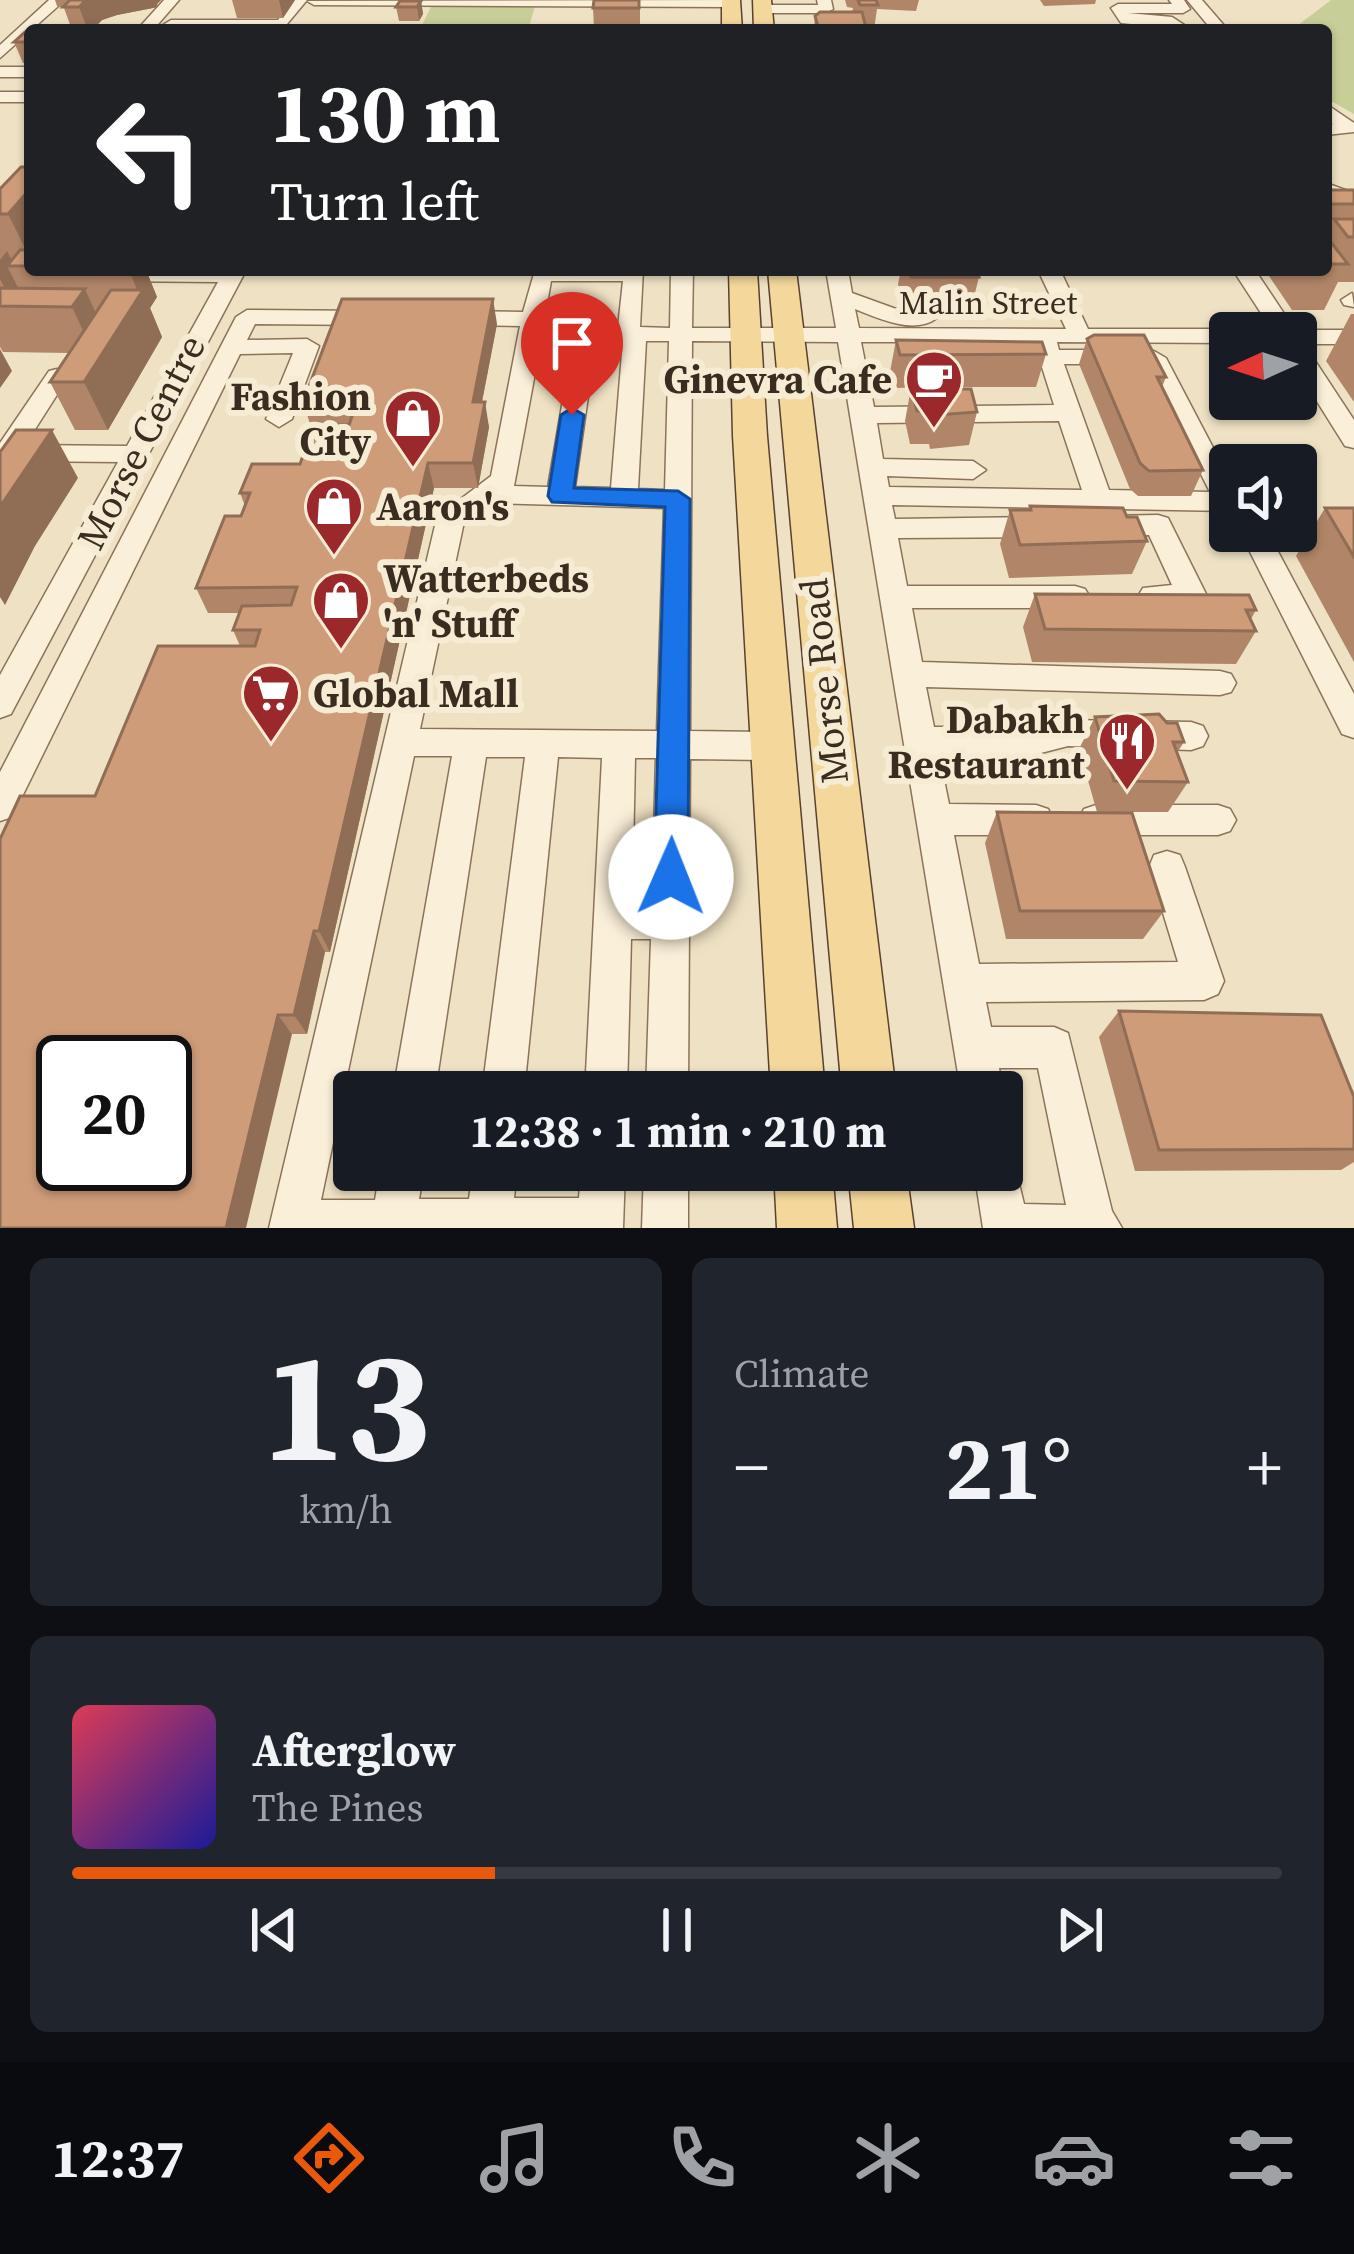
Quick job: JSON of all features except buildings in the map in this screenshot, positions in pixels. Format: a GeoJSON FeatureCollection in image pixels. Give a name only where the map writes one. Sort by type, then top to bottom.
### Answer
{"type":"FeatureCollection","features":[{"type":"Feature","properties":{"kind":"main road","name":"Morse Road"},"geometry":{"type":"LineString","coordinates":[[745,276],[767,331],[866,1071]]}},
{"type":"Feature","properties":{"kind":"main road","name":"Morse Road"},"geometry":{"type":"LineString","coordinates":[[781,276],[767,331],[774,746],[796,1071]]}},
{"type":"Feature","properties":{"kind":"main road"},"geometry":{"type":"LineString","coordinates":[[804,1191],[807,1228]]}},
{"type":"Feature","properties":{"kind":"main road"},"geometry":{"type":"LineString","coordinates":[[880,1191],[884,1228]]}},
{"type":"Feature","properties":{"kind":"street"},"geometry":{"type":"LineString","coordinates":[[3,37],[37,0]]}},
{"type":"Feature","properties":{"kind":"street"},"geometry":{"type":"LineString","coordinates":[[3,37],[58,0]]}},
{"type":"Feature","properties":{"kind":"street"},"geometry":{"type":"LineString","coordinates":[[763,13],[826,9],[824,0]]}},
{"type":"Feature","properties":{"kind":"street"},"geometry":{"type":"LineString","coordinates":[[314,1],[731,2]]}},
{"type":"Feature","properties":{"kind":"street"},"geometry":{"type":"LineString","coordinates":[[591,2],[594,17],[659,17]]}},
{"type":"Feature","properties":{"kind":"street"},"geometry":{"type":"LineString","coordinates":[[1184,3],[1190,20],[1126,20],[1118,8],[1184,3],[1212,24]]}},
{"type":"Feature","properties":{"kind":"street"},"geometry":{"type":"LineString","coordinates":[[208,19],[234,12],[239,5]]}},
{"type":"Feature","properties":{"kind":"street"},"geometry":{"type":"LineString","coordinates":[[178,14],[248,24]]}},
{"type":"Feature","properties":{"kind":"street"},"geometry":{"type":"LineString","coordinates":[[1167,20],[1174,24]]}},
{"type":"Feature","properties":{"kind":"street"},"geometry":{"type":"LineString","coordinates":[[0,705],[232,276]]}},
{"type":"Feature","properties":{"kind":"street"},"geometry":{"type":"LineString","coordinates":[[541,276],[504,480],[452,517],[293,1226],[489,1221],[600,1224],[602,1191]]}},
{"type":"Feature","properties":{"kind":"street"},"geometry":{"type":"LineString","coordinates":[[624,498],[635,276]]}},
{"type":"Feature","properties":{"kind":"street"},"geometry":{"type":"LineString","coordinates":[[668,1071],[682,276]]}},
{"type":"Feature","properties":{"kind":"street"},"geometry":{"type":"LineString","coordinates":[[1052,276],[1080,335]]}},
{"type":"Feature","properties":{"kind":"street"},"geometry":{"type":"LineString","coordinates":[[1248,276],[1272,312]]}},
{"type":"Feature","properties":{"kind":"street"},"geometry":{"type":"LineString","coordinates":[[840,283],[979,1071]]}},
{"type":"Feature","properties":{"kind":"street","name":"Malin Street"},"geometry":{"type":"LineString","coordinates":[[840,283],[896,317],[993,320],[1015,335],[1046,346],[1080,335],[1149,347],[1209,339]]}},
{"type":"Feature","properties":{"kind":"street","name":"Morse Centre"},"geometry":{"type":"LineString","coordinates":[[0,806],[248,317],[410,318],[631,335]]}},
{"type":"Feature","properties":{"kind":"street","name":"Malin Street"},"geometry":{"type":"LineString","coordinates":[[631,335],[767,331],[901,335],[908,359],[958,347],[1016,360],[1015,335]]}},
{"type":"Feature","properties":{"kind":"street"},"geometry":{"type":"LineString","coordinates":[[560,496],[585,334]]}},
{"type":"Feature","properties":{"kind":"street"},"geometry":{"type":"LineString","coordinates":[[1317,337],[1354,337]]}},
{"type":"Feature","properties":{"kind":"street"},"geometry":{"type":"LineString","coordinates":[[232,347],[307,346],[279,419]]}},
{"type":"Feature","properties":{"kind":"street"},"geometry":{"type":"LineString","coordinates":[[878,498],[1228,502],[1149,347],[1046,346],[1099,500]]}},
{"type":"Feature","properties":{"kind":"street"},"geometry":{"type":"LineString","coordinates":[[2,456],[57,376]]}},
{"type":"Feature","properties":{"kind":"street"},"geometry":{"type":"LineString","coordinates":[[1317,382],[1354,440]]}},
{"type":"Feature","properties":{"kind":"street"},"geometry":{"type":"LineString","coordinates":[[862,407],[993,414],[1069,412]]}},
{"type":"Feature","properties":{"kind":"street"},"geometry":{"type":"LineString","coordinates":[[2,456],[136,454]]}},
{"type":"Feature","properties":{"kind":"street"},"geometry":{"type":"LineString","coordinates":[[878,498],[973,470]]}},
{"type":"Feature","properties":{"kind":"street"},"geometry":{"type":"LineString","coordinates":[[487,494],[678,499]]}},
{"type":"Feature","properties":{"kind":"street"},"geometry":{"type":"LineString","coordinates":[[878,498],[1158,525],[1192,596],[895,597]]}},
{"type":"Feature","properties":{"kind":"street"},"geometry":{"type":"LineString","coordinates":[[1354,538],[1256,536],[1354,725]]}},
{"type":"Feature","properties":{"kind":"street"},"geometry":{"type":"LineString","coordinates":[[909,674],[1220,683]]}},
{"type":"Feature","properties":{"kind":"street"},"geometry":{"type":"LineString","coordinates":[[920,741],[1033,741],[1068,733],[1191,736]]}},
{"type":"Feature","properties":{"kind":"street"},"geometry":{"type":"LineString","coordinates":[[401,742],[774,746]]}},
{"type":"Feature","properties":{"kind":"street"},"geometry":{"type":"LineString","coordinates":[[417,1071],[470,742]]}},
{"type":"Feature","properties":{"kind":"street"},"geometry":{"type":"LineString","coordinates":[[505,1071],[543,743]]}},
{"type":"Feature","properties":{"kind":"street"},"geometry":{"type":"LineString","coordinates":[[607,1071],[619,744]]}},
{"type":"Feature","properties":{"kind":"street"},"geometry":{"type":"LineString","coordinates":[[934,819],[1218,820]]}},
{"type":"Feature","properties":{"kind":"street"},"geometry":{"type":"LineString","coordinates":[[963,983],[1204,982],[1167,867]]}},
{"type":"Feature","properties":{"kind":"street"},"geometry":{"type":"LineString","coordinates":[[612,921],[670,921]]}},
{"type":"Feature","properties":{"kind":"street"},"geometry":{"type":"LineString","coordinates":[[975,1048],[1054,1047],[1096,1228],[1006,1227],[1000,1191]]}},
{"type":"Feature","properties":{"kind":"street"},"geometry":{"type":"LineString","coordinates":[[394,1222],[399,1191]]}},
{"type":"Feature","properties":{"kind":"street"},"geometry":{"type":"LineString","coordinates":[[489,1221],[493,1191]]}},
{"type":"Feature","properties":{"kind":"street"},"geometry":{"type":"LineString","coordinates":[[665,1228],[666,1191]]}},
{"type":"Feature","properties":{"kind":"green space"},"geometry":{"type":"Polygon","coordinates":[[[1331,0],[1354,0],[1354,114],[1332,101],[1332,24],[1300,24],[1331,0]]]}},
{"type":"Feature","properties":{"kind":"green space"},"geometry":{"type":"Polygon","coordinates":[[[433,3],[536,3],[530,24],[422,24],[433,3]]]}},
{"type":"Feature","properties":{"kind":"place","name":"Ginevra Cafe"},"geometry":{"type":"Point","coordinates":[934,430]}},
{"type":"Feature","properties":{"kind":"place","name":"Fashion City"},"geometry":{"type":"Point","coordinates":[413,469]}},
{"type":"Feature","properties":{"kind":"place","name":"Aaron's"},"geometry":{"type":"Point","coordinates":[334,557]}},
{"type":"Feature","properties":{"kind":"place","name":"Watterbeds 'n' Stuff"},"geometry":{"type":"Point","coordinates":[341,651]}},
{"type":"Feature","properties":{"kind":"place","name":"Global Mall"},"geometry":{"type":"Point","coordinates":[271,744]}},
{"type":"Feature","properties":{"kind":"place","name":"Dabakh Restaurant"},"geometry":{"type":"Point","coordinates":[1127,792]}},
{"type":"Feature","properties":{"kind":"route"},"geometry":{"type":"LineString","coordinates":[[572,415],[560,496],[678,499],[671,877]]}}]}
